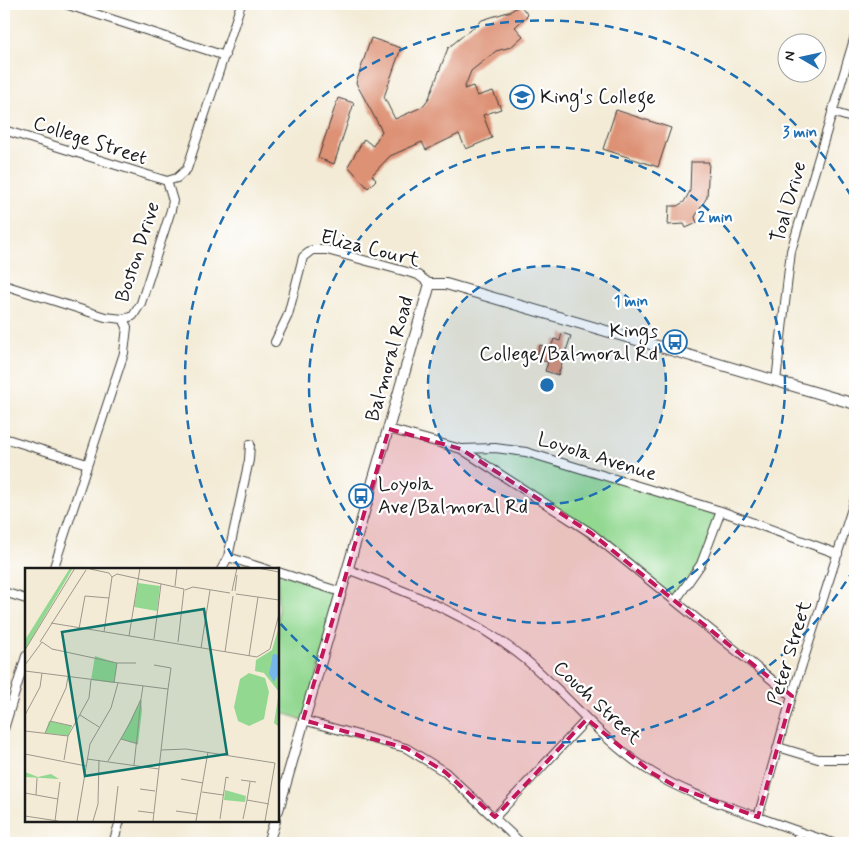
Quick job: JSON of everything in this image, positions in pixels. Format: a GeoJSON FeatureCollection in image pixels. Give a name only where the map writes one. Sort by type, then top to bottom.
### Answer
{"type":"FeatureCollection","features":[{"type":"Feature","properties":{"kind":"street"},"geometry":{"type":"LineString","coordinates":[[65,4],[225,56]]}},
{"type":"Feature","properties":{"kind":"street","name":"Boston Drive"},"geometry":{"type":"LineString","coordinates":[[54,568],[124,352],[127,332],[123,319],[133,316],[144,293],[173,201],[167,181],[177,178],[187,169],[241,4]]}},
{"type":"Feature","properties":{"kind":"street","name":"Toal Drive"},"geometry":{"type":"LineString","coordinates":[[776,381],[791,251],[855,36]]}},
{"type":"Feature","properties":{"kind":"street"},"geometry":{"type":"LineString","coordinates":[[832,112],[855,119]]}},
{"type":"Feature","properties":{"kind":"street","name":"College Street"},"geometry":{"type":"LineString","coordinates":[[4,130],[167,181]]}},
{"type":"Feature","properties":{"kind":"street","name":"Eliza Court"},"geometry":{"type":"LineString","coordinates":[[275,342],[288,315],[304,257],[312,250],[327,250],[418,275],[430,284]]}},
{"type":"Feature","properties":{"kind":"street","name":"Balmoral Road"},"geometry":{"type":"LineString","coordinates":[[279,806],[430,284],[446,284],[855,404]]}},
{"type":"Feature","properties":{"kind":"street"},"geometry":{"type":"LineString","coordinates":[[4,285],[105,317],[123,319]]}},
{"type":"Feature","properties":{"kind":"street","name":"Loyola Avenue"},"geometry":{"type":"LineString","coordinates":[[389,429],[461,450],[592,533],[792,696]]}},
{"type":"Feature","properties":{"kind":"street"},"geometry":{"type":"LineString","coordinates":[[4,438],[87,464]]}},
{"type":"Feature","properties":{"kind":"street"},"geometry":{"type":"LineString","coordinates":[[223,568],[228,557],[249,460],[250,444]]}},
{"type":"Feature","properties":{"kind":"street","name":"Loyola Avenue"},"geometry":{"type":"LineString","coordinates":[[461,450],[495,448],[526,452],[721,511],[838,554]]}},
{"type":"Feature","properties":{"kind":"street","name":"Peter Street"},"geometry":{"type":"LineString","coordinates":[[758,817],[792,696],[855,499]]}},
{"type":"Feature","properties":{"kind":"street"},"geometry":{"type":"LineString","coordinates":[[676,600],[701,564],[721,511]]}},
{"type":"Feature","properties":{"kind":"street"},"geometry":{"type":"LineString","coordinates":[[228,557],[263,568]]}},
{"type":"Feature","properties":{"kind":"street","name":"Couch Street"},"geometry":{"type":"LineString","coordinates":[[347,569],[417,596],[487,631],[560,689],[587,719],[633,760],[652,773],[677,787],[833,843]]}},
{"type":"Feature","properties":{"kind":"street"},"geometry":{"type":"LineString","coordinates":[[279,572],[341,592]]}},
{"type":"Feature","properties":{"kind":"street"},"geometry":{"type":"LineString","coordinates":[[4,592],[25,599]]}},
{"type":"Feature","properties":{"kind":"street"},"geometry":{"type":"LineString","coordinates":[[4,729],[25,659]]}},
{"type":"Feature","properties":{"kind":"street"},"geometry":{"type":"LineString","coordinates":[[495,818],[587,719]]}},
{"type":"Feature","properties":{"kind":"street"},"geometry":{"type":"LineString","coordinates":[[303,720],[384,740],[406,748],[445,772],[521,843]]}},
{"type":"Feature","properties":{"kind":"street"},"geometry":{"type":"LineString","coordinates":[[778,747],[818,759],[855,759]]}},
{"type":"Feature","properties":{"kind":"street"},"geometry":{"type":"LineString","coordinates":[[113,843],[120,822]]}},
{"type":"Feature","properties":{"kind":"street"},"geometry":{"type":"LineString","coordinates":[[268,843],[275,822]]}},
{"type":"Feature","properties":{"kind":"street"},"geometry":{"type":"LineString","coordinates":[[795,843],[800,832]]}},
{"type":"Feature","properties":{"kind":"highlighted area"},"geometry":{"type":"Polygon","coordinates":[[[389,429],[461,449],[591,533],[792,696],[758,817],[677,787],[652,773],[587,719],[495,817],[445,772],[406,748],[303,720],[389,429]]]}},
{"type":"Feature","properties":{"kind":"green space"},"geometry":{"type":"Polygon","coordinates":[[[461,449],[526,452],[721,511],[710,545],[676,600],[591,533],[461,449]]]}},
{"type":"Feature","properties":{"kind":"green space"},"geometry":{"type":"Polygon","coordinates":[[[279,572],[341,592],[303,720],[279,711],[279,572]]]}},
{"type":"Feature","properties":{"kind":"building","name":"King's College"},"geometry":{"type":"Polygon","coordinates":[[[520,5],[528,15],[515,27],[523,36],[511,47],[496,51],[471,71],[464,89],[473,86],[477,96],[493,91],[501,109],[483,115],[492,138],[466,149],[459,134],[426,150],[422,142],[390,156],[372,175],[376,180],[368,188],[348,166],[364,139],[373,146],[382,131],[356,83],[371,38],[401,48],[384,97],[395,119],[422,107],[429,98],[448,48],[482,20],[511,11],[520,5]]]}},
{"type":"Feature","properties":{"kind":"building"},"geometry":{"type":"Polygon","coordinates":[[[338,98],[354,103],[334,164],[318,158],[338,98]]]}},
{"type":"Feature","properties":{"kind":"building"},"geometry":{"type":"Polygon","coordinates":[[[616,110],[671,128],[658,167],[603,149],[616,110]]]}},
{"type":"Feature","properties":{"kind":"building"},"geometry":{"type":"Polygon","coordinates":[[[691,162],[709,162],[707,197],[695,217],[697,223],[686,228],[684,224],[668,225],[669,206],[677,206],[684,202],[690,191],[691,162]]]}},
{"type":"Feature","properties":{"kind":"building"},"geometry":{"type":"Polygon","coordinates":[[[562,333],[571,336],[558,375],[545,371],[548,362],[536,359],[540,345],[551,348],[554,339],[560,341],[562,333]]]}},
{"type":"Feature","properties":{"kind":"place","name":"King's College"},"geometry":{"type":"Point","coordinates":[522,97]}},
{"type":"Feature","properties":{"kind":"place","name":"Kings College/Balmoral Rd"},"geometry":{"type":"Point","coordinates":[675,342]}},
{"type":"Feature","properties":{"kind":"place","name":"Loyola Ave/Balmoral Rd"},"geometry":{"type":"Point","coordinates":[361,496]}}]}
